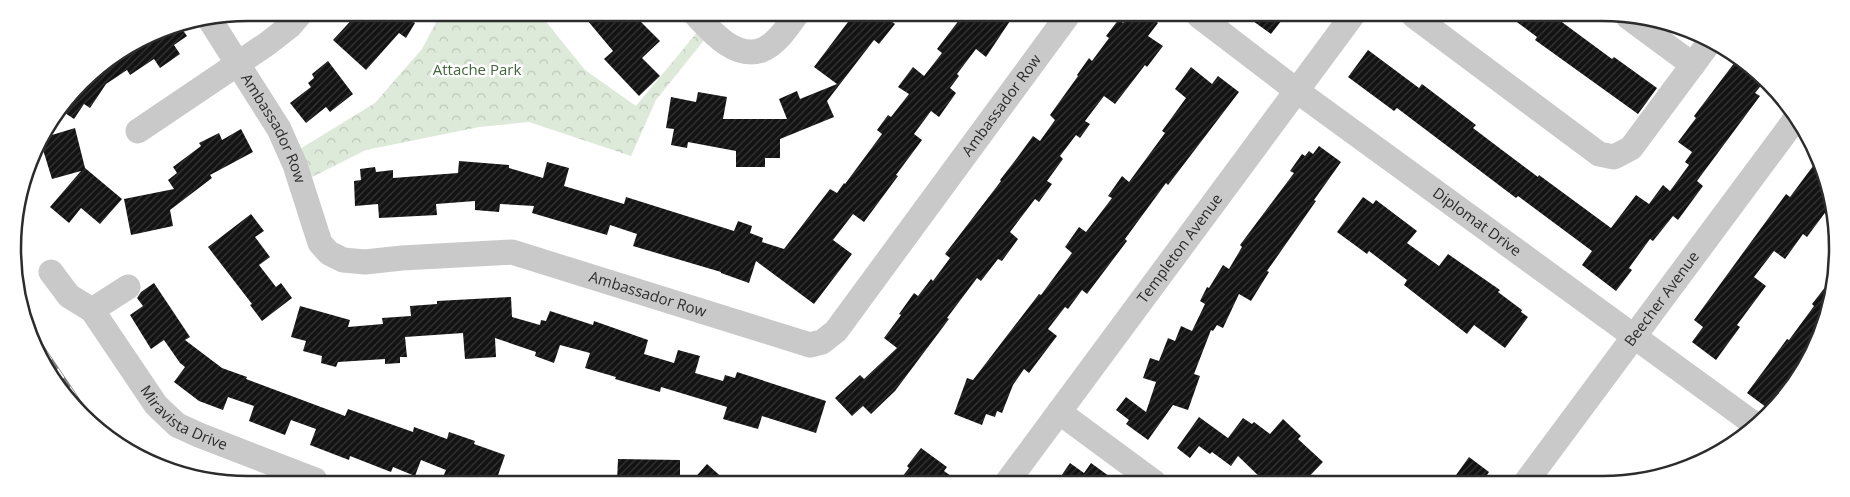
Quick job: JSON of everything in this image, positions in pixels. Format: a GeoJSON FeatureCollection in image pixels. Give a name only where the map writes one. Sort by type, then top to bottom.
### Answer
{"type":"FeatureCollection","features":[{"type":"Feature","properties":{"kind":"street"},"geometry":{"type":"LineString","coordinates":[[138,130],[267,44],[294,21]]}},
{"type":"Feature","properties":{"kind":"street"},"geometry":{"type":"LineString","coordinates":[[702,21],[713,33],[733,48],[748,52],[762,50],[772,44],[792,21]]}},
{"type":"Feature","properties":{"kind":"street","name":"Ambassador Row"},"geometry":{"type":"LineString","coordinates":[[213,24],[279,129],[295,165],[320,243],[329,253],[343,260],[365,262],[512,252],[810,345],[822,342],[836,331],[1064,21]]}},
{"type":"Feature","properties":{"kind":"street","name":"Diplomat Drive"},"geometry":{"type":"LineString","coordinates":[[1207,21],[1633,338],[1749,421]]}},
{"type":"Feature","properties":{"kind":"street","name":"Templeton Avenue"},"geometry":{"type":"LineString","coordinates":[[1012,476],[1348,21]]}},
{"type":"Feature","properties":{"kind":"street"},"geometry":{"type":"LineString","coordinates":[[1421,21],[1599,154],[1606,156],[1614,156],[1631,148],[1707,47]]}},
{"type":"Feature","properties":{"kind":"street"},"geometry":{"type":"LineString","coordinates":[[1638,24],[1693,65]]}},
{"type":"Feature","properties":{"kind":"street","name":"Beecher Avenue"},"geometry":{"type":"LineString","coordinates":[[1530,476],[1791,124]]}},
{"type":"Feature","properties":{"kind":"street","name":"Miravista Drive"},"geometry":{"type":"LineString","coordinates":[[51,272],[69,296],[92,310],[156,405],[177,425],[305,476]]}},
{"type":"Feature","properties":{"kind":"street"},"geometry":{"type":"LineString","coordinates":[[92,310],[128,287]]}},
{"type":"Feature","properties":{"kind":"street"},"geometry":{"type":"LineString","coordinates":[[1059,412],[1146,476]]}},
{"type":"Feature","properties":{"kind":"green space","name":"Attache Park"},"geometry":{"type":"Polygon","coordinates":[[[437,21],[545,21],[585,70],[636,106],[699,30],[705,39],[656,100],[631,156],[529,122],[479,127],[366,150],[312,177],[300,149],[375,103],[422,49],[437,21]]]}},
{"type":"Feature","properties":{"kind":"building"},"geometry":{"type":"Polygon","coordinates":[[[351,21],[412,21],[415,23],[406,38],[399,33],[366,70],[333,40],[351,21]]]}},
{"type":"Feature","properties":{"kind":"building"},"geometry":{"type":"Polygon","coordinates":[[[588,21],[640,21],[660,41],[642,58],[660,76],[639,96],[604,59],[613,51],[588,21]]]}},
{"type":"Feature","properties":{"kind":"building"},"geometry":{"type":"Polygon","coordinates":[[[849,21],[891,21],[895,24],[879,44],[874,40],[827,101],[834,117],[780,139],[780,158],[765,158],[765,167],[736,167],[736,151],[688,142],[687,148],[671,145],[674,129],[666,128],[671,97],[696,102],[698,92],[727,97],[723,119],[787,119],[779,99],[797,91],[800,99],[837,84],[814,67],[849,21]]]}},
{"type":"Feature","properties":{"kind":"building"},"geometry":{"type":"Polygon","coordinates":[[[958,21],[1010,21],[986,57],[976,49],[957,74],[959,76],[950,88],[956,93],[939,117],[931,111],[914,134],[922,140],[864,222],[853,214],[833,240],[852,254],[814,304],[756,261],[749,283],[721,272],[633,246],[637,234],[610,225],[607,235],[532,213],[534,206],[500,204],[499,212],[475,210],[475,201],[436,204],[437,215],[379,218],[378,204],[355,206],[354,181],[361,180],[360,169],[375,167],[376,172],[393,170],[393,178],[458,173],[459,161],[509,165],[509,168],[543,178],[547,162],[569,168],[564,186],[624,204],[626,197],[734,231],[738,221],[752,226],[750,233],[763,238],[762,242],[784,249],[830,189],[837,193],[845,184],[882,134],[877,130],[888,115],[891,117],[909,94],[898,87],[913,67],[924,76],[942,53],[937,49],[958,21]]]}},
{"type":"Feature","properties":{"kind":"building"},"geometry":{"type":"Polygon","coordinates":[[[1117,21],[1123,23],[1124,21],[1156,21],[1158,23],[1148,36],[1163,46],[1147,67],[1145,65],[1115,104],[1104,96],[1085,121],[1090,124],[1080,138],[1076,135],[1060,156],[1063,159],[1047,181],[1052,184],[1039,202],[1035,199],[1010,232],[1018,239],[1002,261],[998,259],[981,281],[977,278],[895,391],[871,414],[863,406],[852,416],[835,398],[860,375],[864,379],[897,348],[884,338],[901,315],[899,314],[914,293],[918,296],[931,279],[933,281],[950,258],[945,254],[1033,136],[1040,141],[1055,120],[1050,115],[1089,58],[1092,61],[1109,38],[1106,36],[1117,21]]]}},
{"type":"Feature","properties":{"kind":"building"},"geometry":{"type":"Polygon","coordinates":[[[1253,21],[1281,21],[1271,34],[1253,21]]]}},
{"type":"Feature","properties":{"kind":"building"},"geometry":{"type":"Polygon","coordinates":[[[1515,21],[1560,21],[1612,59],[1614,57],[1657,88],[1638,114],[1535,40],[1537,37],[1515,21]]]}},
{"type":"Feature","properties":{"kind":"building"},"geometry":{"type":"Polygon","coordinates":[[[183,31],[187,36],[174,45],[180,54],[160,68],[154,59],[130,75],[127,70],[106,84],[90,108],[84,104],[74,119],[66,113],[68,110],[110,68],[148,45],[183,31]]]}},
{"type":"Feature","properties":{"kind":"building"},"geometry":{"type":"Polygon","coordinates":[[[1368,50],[1419,88],[1422,84],[1476,125],[1473,128],[1538,177],[1539,175],[1611,228],[1636,195],[1649,204],[1663,185],[1670,191],[1689,165],[1685,162],[1692,152],[1678,142],[1696,118],[1694,116],[1734,64],[1760,86],[1755,93],[1760,96],[1697,181],[1703,186],[1678,220],[1673,216],[1653,241],[1650,239],[1629,268],[1632,270],[1616,291],[1582,265],[1592,251],[1518,196],[1516,198],[1397,108],[1394,111],[1348,77],[1368,50]]]}},
{"type":"Feature","properties":{"kind":"building"},"geometry":{"type":"Polygon","coordinates":[[[328,61],[353,94],[330,112],[326,107],[306,123],[290,103],[311,87],[308,83],[314,78],[312,74],[328,61]]]}},
{"type":"Feature","properties":{"kind":"building"},"geometry":{"type":"Polygon","coordinates":[[[1191,67],[1212,84],[1218,76],[1239,92],[1168,185],[1166,183],[1125,239],[1127,241],[1087,294],[1082,290],[1068,309],[1065,307],[1048,329],[1057,336],[1029,373],[1024,369],[1013,385],[1002,413],[997,411],[995,417],[986,414],[982,425],[954,414],[967,378],[973,380],[1039,294],[1041,295],[1072,253],[1065,247],[1079,227],[1086,232],[1112,198],[1108,196],[1122,176],[1129,182],[1165,133],[1162,131],[1186,98],[1175,89],[1191,67]]]}},
{"type":"Feature","properties":{"kind":"building"},"geometry":{"type":"Polygon","coordinates":[[[75,128],[85,168],[122,199],[100,224],[81,208],[69,223],[50,207],[81,171],[52,179],[44,151],[52,135],[75,128]]]}},
{"type":"Feature","properties":{"kind":"building"},"geometry":{"type":"Polygon","coordinates":[[[241,129],[253,152],[210,175],[212,178],[170,210],[173,226],[131,235],[124,199],[174,189],[168,180],[177,173],[173,167],[201,146],[199,143],[219,133],[222,140],[241,129]]]}},
{"type":"Feature","properties":{"kind":"building"},"geometry":{"type":"Polygon","coordinates":[[[1319,146],[1341,162],[1267,271],[1269,272],[1251,301],[1239,294],[1223,328],[1217,325],[1213,331],[1211,330],[1194,374],[1200,376],[1188,410],[1173,405],[1148,440],[1126,424],[1129,420],[1116,410],[1126,397],[1146,412],[1156,382],[1143,378],[1150,358],[1159,361],[1168,338],[1175,341],[1181,326],[1192,331],[1205,304],[1200,301],[1207,287],[1209,288],[1223,265],[1229,269],[1242,247],[1240,245],[1294,173],[1290,171],[1302,154],[1305,156],[1309,151],[1313,154],[1319,146]]]}},
{"type":"Feature","properties":{"kind":"building"},"geometry":{"type":"Polygon","coordinates":[[[1813,166],[1817,175],[1826,212],[1807,237],[1803,234],[1785,259],[1774,251],[1754,277],[1766,286],[1737,325],[1740,327],[1716,360],[1692,342],[1703,327],[1694,320],[1786,194],[1790,197],[1813,166]]]}},
{"type":"Feature","properties":{"kind":"building"},"geometry":{"type":"Polygon","coordinates":[[[1363,197],[1373,204],[1376,200],[1417,231],[1407,243],[1439,266],[1448,254],[1500,290],[1498,292],[1522,310],[1521,312],[1528,317],[1505,348],[1474,325],[1467,334],[1404,285],[1407,280],[1369,251],[1367,254],[1337,232],[1363,197]]]}},
{"type":"Feature","properties":{"kind":"building"},"geometry":{"type":"Polygon","coordinates":[[[251,214],[264,231],[255,237],[270,257],[259,265],[276,287],[281,283],[292,298],[262,321],[250,305],[252,304],[208,247],[251,214]]]}},
{"type":"Feature","properties":{"kind":"building"},"geometry":{"type":"Polygon","coordinates":[[[154,283],[190,337],[185,340],[222,368],[247,377],[246,379],[345,416],[348,409],[413,432],[414,427],[447,439],[449,432],[475,441],[474,444],[505,455],[498,476],[443,476],[446,470],[421,460],[415,476],[393,467],[391,472],[350,456],[349,460],[310,445],[316,429],[291,420],[285,435],[249,421],[254,406],[228,397],[223,410],[199,401],[174,382],[185,367],[164,340],[151,349],[130,315],[143,306],[137,298],[141,292],[154,283]]]}},
{"type":"Feature","properties":{"kind":"building"},"geometry":{"type":"Polygon","coordinates":[[[1825,287],[1817,322],[1805,349],[1782,387],[1765,406],[1747,393],[1814,306],[1812,304],[1825,287]]]}},
{"type":"Feature","properties":{"kind":"building"},"geometry":{"type":"Polygon","coordinates":[[[511,297],[512,317],[540,325],[541,320],[546,321],[550,311],[593,325],[594,321],[648,340],[644,354],[674,363],[678,350],[700,356],[695,373],[723,381],[725,375],[735,378],[737,372],[826,401],[816,433],[762,416],[758,429],[723,419],[727,407],[661,387],[660,392],[585,368],[590,353],[560,345],[554,363],[535,356],[536,352],[495,338],[496,357],[465,359],[463,333],[405,337],[407,357],[400,357],[400,363],[385,364],[385,359],[338,362],[336,367],[321,363],[322,356],[303,351],[306,341],[291,337],[300,306],[350,320],[348,327],[383,324],[382,318],[411,316],[410,306],[437,304],[437,301],[511,297]]]}},
{"type":"Feature","properties":{"kind":"building"},"geometry":{"type":"Polygon","coordinates":[[[1199,417],[1228,438],[1243,418],[1252,424],[1254,422],[1270,434],[1283,419],[1301,436],[1298,439],[1323,462],[1310,476],[1259,476],[1238,456],[1231,466],[1212,452],[1210,454],[1199,446],[1190,458],[1177,448],[1199,417]]]}},
{"type":"Feature","properties":{"kind":"building"},"geometry":{"type":"Polygon","coordinates":[[[921,448],[947,467],[944,471],[951,476],[903,476],[909,468],[907,466],[921,448]]]}},
{"type":"Feature","properties":{"kind":"building"},"geometry":{"type":"Polygon","coordinates":[[[1469,457],[1489,472],[1486,476],[1455,476],[1469,457]]]}},
{"type":"Feature","properties":{"kind":"building"},"geometry":{"type":"Polygon","coordinates":[[[618,459],[680,460],[680,476],[617,476],[618,459]]]}},
{"type":"Feature","properties":{"kind":"building"},"geometry":{"type":"Polygon","coordinates":[[[1070,463],[1084,473],[1091,463],[1109,476],[1061,476],[1070,463]]]}},
{"type":"Feature","properties":{"kind":"building"},"geometry":{"type":"Polygon","coordinates":[[[707,464],[720,476],[696,476],[707,464]]]}},
{"type":"Feature","properties":{"kind":"railway"},"geometry":{"type":"LineString","coordinates":[[56,369],[70,389]]}}]}
